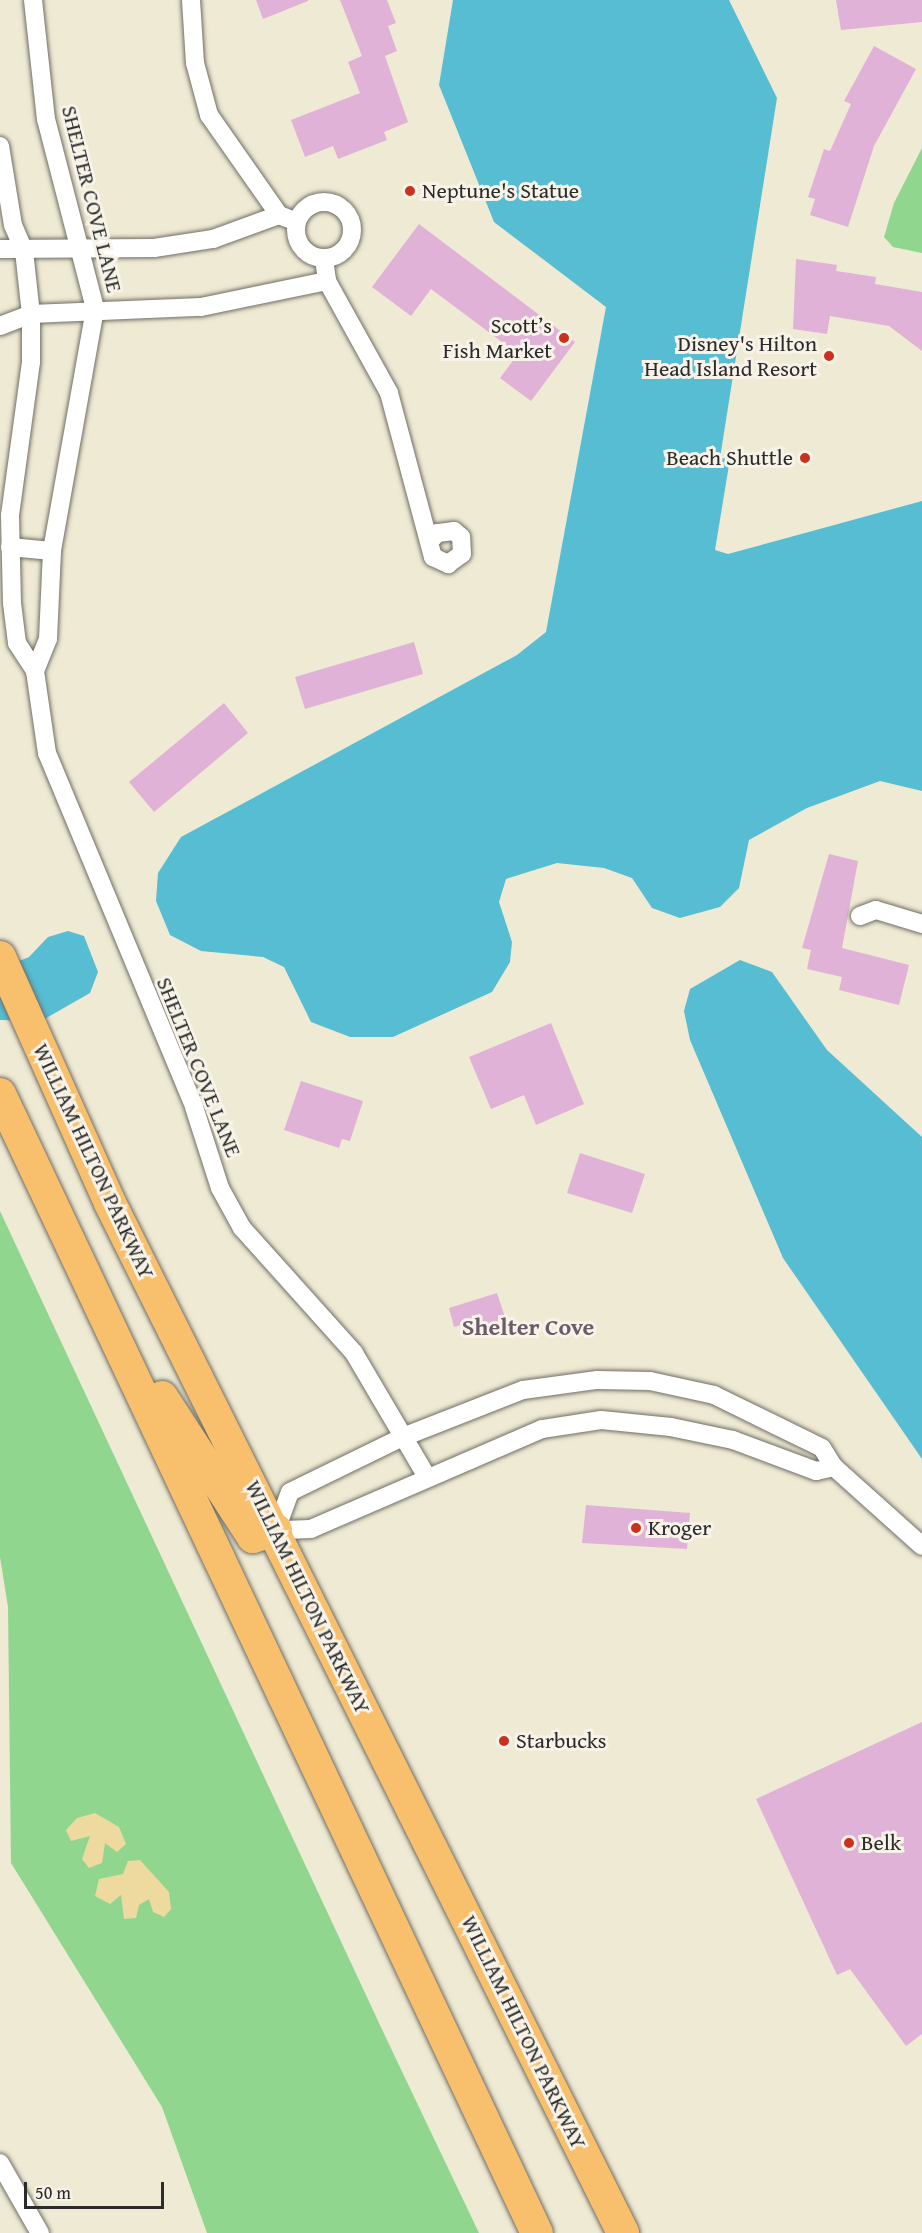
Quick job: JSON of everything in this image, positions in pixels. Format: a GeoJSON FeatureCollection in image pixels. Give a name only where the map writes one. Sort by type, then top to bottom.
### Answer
{"type":"FeatureCollection","features":[{"type":"Feature","properties":{"kind":"highway","name":"WILLIAM HILTON PARKWAY"},"geometry":{"type":"LineString","coordinates":[[0,957],[110,1203],[276,1530],[623,2233]]}},
{"type":"Feature","properties":{"kind":"highway"},"geometry":{"type":"LineString","coordinates":[[0,1094],[537,2233]]}},
{"type":"Feature","properties":{"kind":"highway"},"geometry":{"type":"LineString","coordinates":[[80,1263],[234,1513],[253,1537],[276,1530]]}},
{"type":"Feature","properties":{"kind":"street","name":"SHELTER COVE LANE"},"geometry":{"type":"LineString","coordinates":[[33,0],[46,119],[95,309],[52,551],[48,639],[35,671]]}},
{"type":"Feature","properties":{"kind":"street"},"geometry":{"type":"LineString","coordinates":[[191,0],[193,54],[209,115],[279,215],[297,222]]}},
{"type":"Feature","properties":{"kind":"street","name":"SHELTER COVE LANE"},"geometry":{"type":"LineString","coordinates":[[0,146],[13,225],[24,251],[31,314],[31,362],[10,547],[17,643],[35,671],[46,753],[194,1107],[220,1188],[242,1228],[332,1322],[426,1475]]}},
{"type":"Feature","properties":{"kind":"street"},"geometry":{"type":"LineString","coordinates":[[322,201],[344,209],[353,229],[351,240],[345,250],[324,259],[305,251],[297,222],[302,212],[322,201]]}},
{"type":"Feature","properties":{"kind":"street"},"geometry":{"type":"LineString","coordinates":[[0,249],[24,251],[80,246],[154,248],[213,239],[279,215]]}},
{"type":"Feature","properties":{"kind":"street"},"geometry":{"type":"LineString","coordinates":[[324,259],[327,281],[381,372],[431,540]]}},
{"type":"Feature","properties":{"kind":"street"},"geometry":{"type":"LineString","coordinates":[[0,326],[31,314],[95,309],[201,308],[327,281]]}},
{"type":"Feature","properties":{"kind":"street"},"geometry":{"type":"LineString","coordinates":[[10,547],[52,551]]}},
{"type":"Feature","properties":{"kind":"street"},"geometry":{"type":"LineString","coordinates":[[860,916],[876,910],[922,924]]}},
{"type":"Feature","properties":{"kind":"street"},"geometry":{"type":"LineString","coordinates":[[834,1467],[816,1471],[733,1440],[671,1426],[601,1420],[542,1429],[426,1475],[311,1529],[276,1530],[290,1492],[403,1437],[523,1390],[597,1380],[650,1381],[714,1395],[786,1427],[822,1448],[834,1467],[922,1546]]}},
{"type":"Feature","properties":{"kind":"street"},"geometry":{"type":"LineString","coordinates":[[0,2163],[40,2233]]}},
{"type":"Feature","properties":{"kind":"green space"},"geometry":{"type":"Polygon","coordinates":[[[922,148],[922,253],[893,247],[884,237],[894,203],[922,148]]]}},
{"type":"Feature","properties":{"kind":"green space"},"geometry":{"type":"Polygon","coordinates":[[[0,1211],[479,2233],[207,2233],[162,2107],[11,1863],[8,1607],[0,1557],[0,1211]]]}},
{"type":"Feature","properties":{"kind":"sand"},"geometry":{"type":"Polygon","coordinates":[[[95,1813],[119,1827],[126,1844],[117,1852],[105,1843],[102,1863],[89,1868],[82,1859],[90,1836],[71,1841],[66,1830],[77,1818],[95,1813]]]}},
{"type":"Feature","properties":{"kind":"sand"},"geometry":{"type":"Polygon","coordinates":[[[140,1860],[169,1892],[171,1909],[164,1917],[153,1912],[149,1899],[139,1905],[136,1918],[124,1919],[121,1895],[110,1904],[95,1896],[99,1879],[123,1874],[128,1861],[140,1860]]]}},
{"type":"Feature","properties":{"kind":"water"},"geometry":{"type":"Polygon","coordinates":[[[453,0],[729,0],[777,98],[720,458],[730,459],[715,550],[728,554],[922,501],[922,791],[880,781],[807,808],[749,840],[739,888],[720,907],[680,918],[652,908],[632,878],[604,868],[557,863],[506,879],[499,902],[512,942],[510,962],[492,992],[393,1037],[350,1037],[311,1022],[284,967],[263,957],[201,951],[170,935],[156,901],[158,873],[181,837],[517,655],[546,632],[606,307],[494,222],[439,85],[453,0]]]}},
{"type":"Feature","properties":{"kind":"water"},"geometry":{"type":"Polygon","coordinates":[[[68,931],[84,936],[98,972],[90,993],[41,1021],[0,1020],[0,969],[29,957],[48,937],[68,931]]]}},
{"type":"Feature","properties":{"kind":"water"},"geometry":{"type":"Polygon","coordinates":[[[740,960],[772,972],[827,1050],[922,1137],[922,1459],[783,1258],[690,1040],[684,1011],[690,989],[740,960]]]}},
{"type":"Feature","properties":{"kind":"building"},"geometry":{"type":"Polygon","coordinates":[[[256,0],[308,0],[308,1],[263,19],[256,0]]]}},
{"type":"Feature","properties":{"kind":"building"},"geometry":{"type":"Polygon","coordinates":[[[340,0],[387,0],[396,23],[388,26],[397,51],[385,56],[408,122],[384,132],[387,140],[338,159],[333,146],[305,157],[291,120],[360,93],[348,62],[362,56],[340,0]]]}},
{"type":"Feature","properties":{"kind":"building"},"geometry":{"type":"Polygon","coordinates":[[[836,0],[922,0],[922,22],[841,30],[836,0]]]}},
{"type":"Feature","properties":{"kind":"building"},"geometry":{"type":"Polygon","coordinates":[[[874,46],[916,69],[874,146],[848,227],[810,215],[815,199],[808,197],[824,149],[830,151],[851,104],[844,101],[874,46]]]}},
{"type":"Feature","properties":{"kind":"building"},"geometry":{"type":"Polygon","coordinates":[[[419,224],[575,342],[531,401],[500,378],[518,354],[431,289],[411,316],[372,287],[419,224]]]}},
{"type":"Feature","properties":{"kind":"building"},"geometry":{"type":"Polygon","coordinates":[[[796,259],[837,265],[836,271],[876,277],[875,284],[922,292],[922,351],[889,326],[830,316],[827,334],[793,329],[796,259]]]}},
{"type":"Feature","properties":{"kind":"building"},"geometry":{"type":"Polygon","coordinates":[[[414,642],[423,674],[305,709],[295,677],[414,642]]]}},
{"type":"Feature","properties":{"kind":"building"},"geometry":{"type":"Polygon","coordinates":[[[224,703],[248,733],[154,812],[129,782],[224,703]]]}},
{"type":"Feature","properties":{"kind":"building"},"geometry":{"type":"Polygon","coordinates":[[[829,854],[858,861],[842,948],[909,965],[899,1005],[839,990],[842,977],[807,969],[811,950],[802,948],[829,854]]]}},
{"type":"Feature","properties":{"kind":"building"},"geometry":{"type":"Polygon","coordinates":[[[551,1023],[584,1104],[536,1125],[524,1095],[491,1109],[469,1057],[551,1023]]]}},
{"type":"Feature","properties":{"kind":"building"},"geometry":{"type":"Polygon","coordinates":[[[301,1081],[363,1101],[350,1141],[342,1139],[339,1148],[284,1130],[301,1081]]]}},
{"type":"Feature","properties":{"kind":"building"},"geometry":{"type":"Polygon","coordinates":[[[580,1153],[645,1174],[632,1213],[567,1193],[580,1153]]]}},
{"type":"Feature","properties":{"kind":"building"},"geometry":{"type":"Polygon","coordinates":[[[497,1293],[506,1320],[490,1325],[492,1333],[475,1338],[470,1322],[454,1327],[449,1308],[497,1293]]]}},
{"type":"Feature","properties":{"kind":"building","name":"Kroger"},"geometry":{"type":"Polygon","coordinates":[[[586,1505],[690,1513],[687,1549],[582,1543],[586,1505]]]}},
{"type":"Feature","properties":{"kind":"building","name":"Belk"},"geometry":{"type":"Polygon","coordinates":[[[922,1722],[922,2034],[906,2046],[850,1969],[837,1975],[756,1799],[922,1722]]]}},
{"type":"Feature","properties":{"kind":"place","name":"Neptune's Statue"},"geometry":{"type":"Point","coordinates":[410,191]}},
{"type":"Feature","properties":{"kind":"place","name":"Scott’s Fish Market"},"geometry":{"type":"Point","coordinates":[564,338]}},
{"type":"Feature","properties":{"kind":"place","name":"Disney's Hilton Head Island Resort"},"geometry":{"type":"Point","coordinates":[829,356]}},
{"type":"Feature","properties":{"kind":"place","name":"Beach Shuttle"},"geometry":{"type":"Point","coordinates":[805,458]}},
{"type":"Feature","properties":{"kind":"place","name":"Kroger"},"geometry":{"type":"Point","coordinates":[636,1528]}},
{"type":"Feature","properties":{"kind":"place","name":"Starbucks"},"geometry":{"type":"Point","coordinates":[504,1741]}},
{"type":"Feature","properties":{"kind":"place","name":"Belk"},"geometry":{"type":"Point","coordinates":[849,1843]}},
{"type":"Feature","properties":{"kind":"district","name":"Shelter Cove"},"geometry":{"type":"Point","coordinates":[528,1327]}}]}
